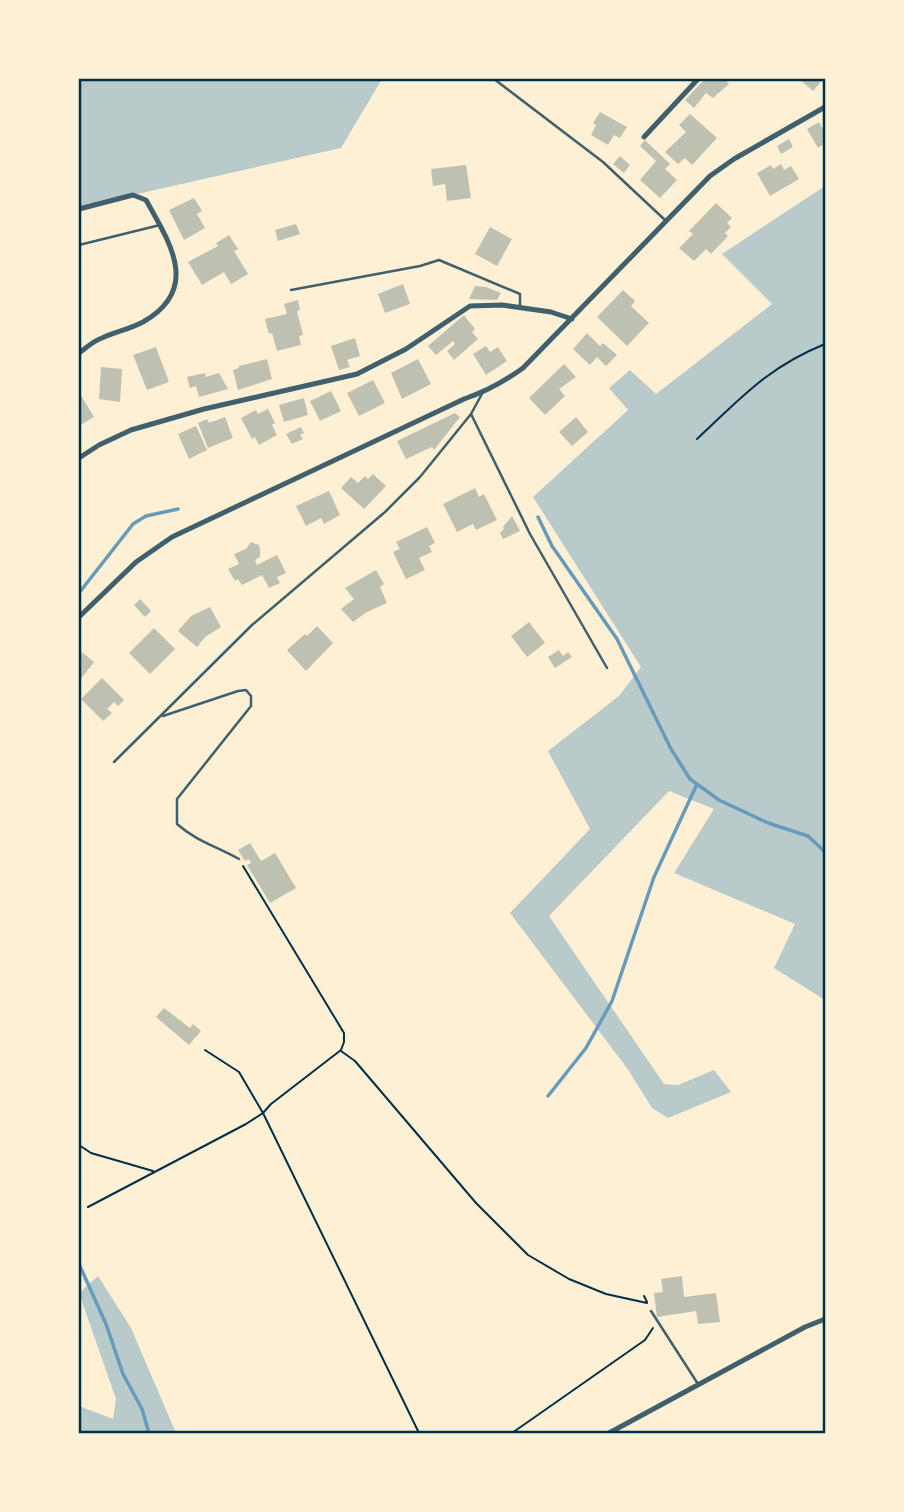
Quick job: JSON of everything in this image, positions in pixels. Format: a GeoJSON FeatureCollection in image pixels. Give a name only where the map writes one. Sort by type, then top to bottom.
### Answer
{"type":"FeatureCollection","features":[{"type":"Feature","properties":{"kind":"street"},"geometry":{"type":"LineString","coordinates":[[644,137],[698,79]]}},
{"type":"Feature","properties":{"kind":"street"},"geometry":{"type":"LineString","coordinates":[[79,617],[136,562],[172,537],[484,392],[523,368],[710,176],[734,159],[825,107]]}},
{"type":"Feature","properties":{"kind":"street"},"geometry":{"type":"LineString","coordinates":[[79,209],[133,195],[146,200],[172,246],[176,275],[173,291],[163,308],[141,323],[99,339],[79,353]]}},
{"type":"Feature","properties":{"kind":"street"},"geometry":{"type":"LineString","coordinates":[[79,458],[131,430],[204,409],[357,374],[406,349],[470,306],[502,305],[551,312],[572,319]]}},
{"type":"Feature","properties":{"kind":"street"},"geometry":{"type":"LineString","coordinates":[[609,1433],[805,1327],[825,1320]]}},
{"type":"Feature","properties":{"kind":"lane"},"geometry":{"type":"LineString","coordinates":[[494,79],[603,162],[665,220]]}},
{"type":"Feature","properties":{"kind":"lane"},"geometry":{"type":"LineString","coordinates":[[79,245],[160,225]]}},
{"type":"Feature","properties":{"kind":"lane"},"geometry":{"type":"LineString","coordinates":[[290,290],[419,267],[439,260],[520,294],[520,309]]}},
{"type":"Feature","properties":{"kind":"lane"},"geometry":{"type":"LineString","coordinates":[[114,762],[252,625],[385,512],[440,455],[484,392]]}},
{"type":"Feature","properties":{"kind":"lane"},"geometry":{"type":"LineString","coordinates":[[471,414],[530,534],[607,668]]}},
{"type":"Feature","properties":{"kind":"lane"},"geometry":{"type":"LineString","coordinates":[[160,717],[238,691],[247,690],[251,696],[251,706],[177,799],[177,824],[192,838],[239,859]]}},
{"type":"Feature","properties":{"kind":"lane"},"geometry":{"type":"LineString","coordinates":[[651,1311],[698,1384]]}},
{"type":"Feature","properties":{"kind":"path"},"geometry":{"type":"LineString","coordinates":[[697,439],[758,382],[787,361],[825,344]]}},
{"type":"Feature","properties":{"kind":"path"},"geometry":{"type":"LineString","coordinates":[[88,1207],[263,1113],[341,1050],[344,1032],[239,859]]}},
{"type":"Feature","properties":{"kind":"path"},"geometry":{"type":"LineString","coordinates":[[205,1050],[239,1072],[263,1113],[419,1433]]}},
{"type":"Feature","properties":{"kind":"path"},"geometry":{"type":"LineString","coordinates":[[341,1050],[355,1061],[476,1203],[528,1255],[569,1279],[606,1294],[647,1303]]}},
{"type":"Feature","properties":{"kind":"path"},"geometry":{"type":"LineString","coordinates":[[79,1145],[91,1153],[155,1172]]}},
{"type":"Feature","properties":{"kind":"path"},"geometry":{"type":"LineString","coordinates":[[512,1433],[645,1340],[654,1328],[651,1311],[644,1296]]}},
{"type":"Feature","properties":{"kind":"shaded area"},"geometry":{"type":"Polygon","coordinates":[[[79,79],[382,79],[341,148],[79,207],[79,79]]]}},
{"type":"Feature","properties":{"kind":"shaded area"},"geometry":{"type":"Polygon","coordinates":[[[825,186],[825,1000],[774,968],[795,924],[674,873],[714,809],[669,791],[549,916],[664,1084],[678,1085],[714,1070],[731,1092],[668,1118],[652,1108],[627,1068],[510,913],[590,829],[548,751],[619,696],[641,667],[533,497],[628,410],[609,388],[630,370],[656,394],[772,304],[722,254],[825,186]]]}},
{"type":"Feature","properties":{"kind":"shaded area"},"geometry":{"type":"Polygon","coordinates":[[[98,1276],[131,1328],[176,1433],[79,1433],[79,1406],[113,1419],[116,1399],[79,1293],[98,1276]]]}},
{"type":"Feature","properties":{"kind":"building"},"geometry":{"type":"Polygon","coordinates":[[[705,79],[725,79],[729,84],[713,98],[706,93],[694,108],[685,100],[705,79]]]}},
{"type":"Feature","properties":{"kind":"building"},"geometry":{"type":"Polygon","coordinates":[[[799,79],[823,79],[813,91],[799,79]]]}},
{"type":"Feature","properties":{"kind":"building"},"geometry":{"type":"Polygon","coordinates":[[[600,112],[627,127],[620,138],[614,135],[608,145],[591,135],[596,125],[593,123],[600,112]]]}},
{"type":"Feature","properties":{"kind":"building"},"geometry":{"type":"Polygon","coordinates":[[[690,114],[717,138],[692,165],[685,158],[678,164],[665,152],[686,132],[679,125],[690,114]]]}},
{"type":"Feature","properties":{"kind":"building"},"geometry":{"type":"Polygon","coordinates":[[[819,122],[825,133],[822,138],[825,143],[818,148],[807,129],[819,122]]]}},
{"type":"Feature","properties":{"kind":"building"},"geometry":{"type":"Polygon","coordinates":[[[789,139],[793,147],[781,154],[777,146],[789,139]]]}},
{"type":"Feature","properties":{"kind":"building"},"geometry":{"type":"Polygon","coordinates":[[[645,140],[670,164],[665,169],[677,180],[660,198],[640,180],[656,161],[640,146],[645,140]]]}},
{"type":"Feature","properties":{"kind":"building"},"geometry":{"type":"Polygon","coordinates":[[[620,156],[630,165],[624,173],[613,164],[620,156]]]}},
{"type":"Feature","properties":{"kind":"building"},"geometry":{"type":"Polygon","coordinates":[[[781,164],[784,170],[791,166],[799,179],[770,196],[757,173],[771,165],[773,169],[781,164]]]}},
{"type":"Feature","properties":{"kind":"building"},"geometry":{"type":"Polygon","coordinates":[[[466,165],[471,198],[447,201],[445,184],[433,186],[431,169],[466,165]]]}},
{"type":"Feature","properties":{"kind":"building"},"geometry":{"type":"Polygon","coordinates":[[[194,198],[202,211],[197,214],[205,228],[184,240],[169,210],[194,198]]]}},
{"type":"Feature","properties":{"kind":"building"},"geometry":{"type":"Polygon","coordinates":[[[716,203],[732,218],[727,223],[731,227],[725,233],[728,236],[711,254],[706,249],[694,261],[679,248],[693,234],[689,231],[716,203]]]}},
{"type":"Feature","properties":{"kind":"building"},"geometry":{"type":"Polygon","coordinates":[[[296,224],[300,234],[278,241],[275,230],[296,224]]]}},
{"type":"Feature","properties":{"kind":"building"},"geometry":{"type":"Polygon","coordinates":[[[490,227],[512,239],[497,266],[475,254],[490,227]]]}},
{"type":"Feature","properties":{"kind":"building"},"geometry":{"type":"Polygon","coordinates":[[[229,235],[238,249],[234,251],[248,274],[231,284],[224,272],[202,285],[188,262],[218,246],[216,243],[229,235]]]}},
{"type":"Feature","properties":{"kind":"building"},"geometry":{"type":"Polygon","coordinates":[[[403,284],[410,304],[385,313],[378,294],[403,284]]]}},
{"type":"Feature","properties":{"kind":"building"},"geometry":{"type":"Polygon","coordinates":[[[475,286],[501,293],[497,300],[469,299],[475,286]]]}},
{"type":"Feature","properties":{"kind":"building"},"geometry":{"type":"Polygon","coordinates":[[[623,290],[635,301],[631,306],[649,323],[627,346],[597,317],[623,290]]]}},
{"type":"Feature","properties":{"kind":"building"},"geometry":{"type":"Polygon","coordinates":[[[298,300],[300,310],[297,311],[303,335],[299,336],[301,345],[277,351],[265,319],[287,314],[284,304],[298,300]]]}},
{"type":"Feature","properties":{"kind":"building"},"geometry":{"type":"Polygon","coordinates":[[[464,315],[475,329],[472,332],[478,339],[454,360],[447,351],[455,344],[453,341],[436,355],[428,346],[464,315]]]}},
{"type":"Feature","properties":{"kind":"building"},"geometry":{"type":"Polygon","coordinates":[[[587,333],[600,346],[603,343],[617,355],[606,366],[597,357],[590,365],[573,349],[587,333]]]}},
{"type":"Feature","properties":{"kind":"building"},"geometry":{"type":"Polygon","coordinates":[[[355,338],[360,356],[347,360],[350,367],[339,370],[331,346],[355,338]]]}},
{"type":"Feature","properties":{"kind":"building"},"geometry":{"type":"Polygon","coordinates":[[[486,346],[490,352],[498,347],[507,361],[486,375],[473,354],[486,346]]]}},
{"type":"Feature","properties":{"kind":"building"},"geometry":{"type":"Polygon","coordinates":[[[156,347],[169,382],[147,390],[133,355],[156,347]]]}},
{"type":"Feature","properties":{"kind":"building"},"geometry":{"type":"Polygon","coordinates":[[[267,359],[272,379],[238,390],[233,370],[267,359]]]}},
{"type":"Feature","properties":{"kind":"building"},"geometry":{"type":"Polygon","coordinates":[[[418,359],[431,384],[402,399],[391,373],[418,359]]]}},
{"type":"Feature","properties":{"kind":"building"},"geometry":{"type":"Polygon","coordinates":[[[564,364],[576,377],[559,389],[565,396],[545,415],[529,398],[564,364]]]}},
{"type":"Feature","properties":{"kind":"building"},"geometry":{"type":"Polygon","coordinates":[[[101,367],[122,369],[120,402],[99,399],[101,367]]]}},
{"type":"Feature","properties":{"kind":"building"},"geometry":{"type":"Polygon","coordinates":[[[205,373],[206,377],[219,373],[228,389],[199,397],[196,386],[190,388],[187,377],[205,373]]]}},
{"type":"Feature","properties":{"kind":"building"},"geometry":{"type":"Polygon","coordinates":[[[373,380],[385,403],[359,416],[347,393],[373,380]]]}},
{"type":"Feature","properties":{"kind":"building"},"geometry":{"type":"Polygon","coordinates":[[[331,391],[341,411],[320,421],[310,401],[331,391]]]}},
{"type":"Feature","properties":{"kind":"building"},"geometry":{"type":"Polygon","coordinates":[[[79,392],[94,417],[79,426],[79,392]]]}},
{"type":"Feature","properties":{"kind":"building"},"geometry":{"type":"Polygon","coordinates":[[[304,398],[308,415],[284,422],[279,405],[304,398]]]}},
{"type":"Feature","properties":{"kind":"building"},"geometry":{"type":"Polygon","coordinates":[[[268,409],[277,435],[259,445],[255,437],[252,439],[241,418],[256,410],[258,414],[268,409]]]}},
{"type":"Feature","properties":{"kind":"building"},"geometry":{"type":"Polygon","coordinates":[[[455,413],[460,417],[434,450],[432,447],[406,459],[397,441],[455,413]]]}},
{"type":"Feature","properties":{"kind":"building"},"geometry":{"type":"Polygon","coordinates":[[[225,417],[233,438],[208,448],[198,423],[207,419],[209,423],[225,417]]]}},
{"type":"Feature","properties":{"kind":"building"},"geometry":{"type":"Polygon","coordinates":[[[576,417],[588,432],[572,446],[559,432],[576,417]]]}},
{"type":"Feature","properties":{"kind":"building"},"geometry":{"type":"Polygon","coordinates":[[[196,426],[207,450],[189,459],[178,434],[196,426]]]}},
{"type":"Feature","properties":{"kind":"building"},"geometry":{"type":"Polygon","coordinates":[[[301,427],[304,433],[300,435],[303,439],[292,444],[286,434],[301,427]]]}},
{"type":"Feature","properties":{"kind":"building"},"geometry":{"type":"Polygon","coordinates":[[[373,474],[386,486],[364,509],[341,488],[351,477],[358,483],[365,476],[368,479],[373,474]]]}},
{"type":"Feature","properties":{"kind":"building"},"geometry":{"type":"Polygon","coordinates":[[[475,488],[479,497],[484,494],[497,520],[476,530],[473,524],[457,532],[443,504],[475,488]]]}},
{"type":"Feature","properties":{"kind":"building"},"geometry":{"type":"Polygon","coordinates":[[[329,491],[340,515],[324,524],[321,518],[306,526],[296,506],[329,491]]]}},
{"type":"Feature","properties":{"kind":"building"},"geometry":{"type":"Polygon","coordinates":[[[512,516],[520,531],[503,539],[500,533],[512,516]]]}},
{"type":"Feature","properties":{"kind":"building"},"geometry":{"type":"Polygon","coordinates":[[[427,527],[435,543],[429,546],[432,552],[419,558],[425,570],[406,579],[393,552],[400,549],[396,542],[427,527]]]}},
{"type":"Feature","properties":{"kind":"building"},"geometry":{"type":"Polygon","coordinates":[[[251,542],[259,545],[260,557],[255,560],[257,565],[277,555],[286,573],[277,577],[280,583],[269,588],[262,575],[242,585],[238,579],[235,581],[228,569],[239,564],[234,554],[246,549],[251,542]]]}},
{"type":"Feature","properties":{"kind":"building"},"geometry":{"type":"Polygon","coordinates":[[[376,570],[384,584],[380,587],[387,603],[353,622],[341,609],[354,599],[345,588],[376,570]]]}},
{"type":"Feature","properties":{"kind":"building"},"geometry":{"type":"Polygon","coordinates":[[[140,599],[151,611],[145,617],[134,605],[140,599]]]}},
{"type":"Feature","properties":{"kind":"building"},"geometry":{"type":"Polygon","coordinates":[[[210,607],[221,627],[205,637],[197,647],[178,631],[191,616],[210,607]]]}},
{"type":"Feature","properties":{"kind":"building"},"geometry":{"type":"Polygon","coordinates":[[[529,622],[545,643],[527,657],[511,636],[529,622]]]}},
{"type":"Feature","properties":{"kind":"building"},"geometry":{"type":"Polygon","coordinates":[[[317,626],[333,643],[306,671],[287,650],[317,626]]]}},
{"type":"Feature","properties":{"kind":"building"},"geometry":{"type":"Polygon","coordinates":[[[154,628],[175,649],[150,674],[129,653],[154,628]]]}},
{"type":"Feature","properties":{"kind":"building"},"geometry":{"type":"Polygon","coordinates":[[[79,650],[94,662],[79,681],[79,650]]]}},
{"type":"Feature","properties":{"kind":"building"},"geometry":{"type":"Polygon","coordinates":[[[559,650],[563,656],[568,652],[572,657],[555,668],[548,657],[559,650]]]}},
{"type":"Feature","properties":{"kind":"building"},"geometry":{"type":"Polygon","coordinates":[[[102,678],[124,700],[118,706],[114,702],[107,709],[112,713],[103,721],[81,699],[102,678]]]}},
{"type":"Feature","properties":{"kind":"building"},"geometry":{"type":"Polygon","coordinates":[[[250,843],[261,861],[275,853],[296,888],[270,903],[247,865],[251,863],[249,859],[245,861],[238,850],[250,843]]]}},
{"type":"Feature","properties":{"kind":"building"},"geometry":{"type":"Polygon","coordinates":[[[164,1008],[190,1028],[193,1024],[201,1031],[189,1045],[156,1017],[164,1008]]]}},
{"type":"Feature","properties":{"kind":"building"},"geometry":{"type":"Polygon","coordinates":[[[682,1276],[684,1297],[716,1293],[720,1322],[698,1324],[696,1311],[657,1317],[654,1293],[663,1292],[661,1279],[682,1276]]]}},
{"type":"Feature","properties":{"kind":"waterway"},"geometry":{"type":"LineString","coordinates":[[79,593],[133,524],[146,516],[178,509]]}},
{"type":"Feature","properties":{"kind":"waterway"},"geometry":{"type":"LineString","coordinates":[[538,517],[552,546],[617,639],[671,749],[690,779],[719,800],[768,823],[808,836],[825,852]]}},
{"type":"Feature","properties":{"kind":"waterway"},"geometry":{"type":"LineString","coordinates":[[548,1096],[586,1048],[612,1001],[654,877],[697,784]]}},
{"type":"Feature","properties":{"kind":"waterway"},"geometry":{"type":"LineString","coordinates":[[79,1264],[106,1324],[123,1374],[142,1409],[149,1433]]}}]}
